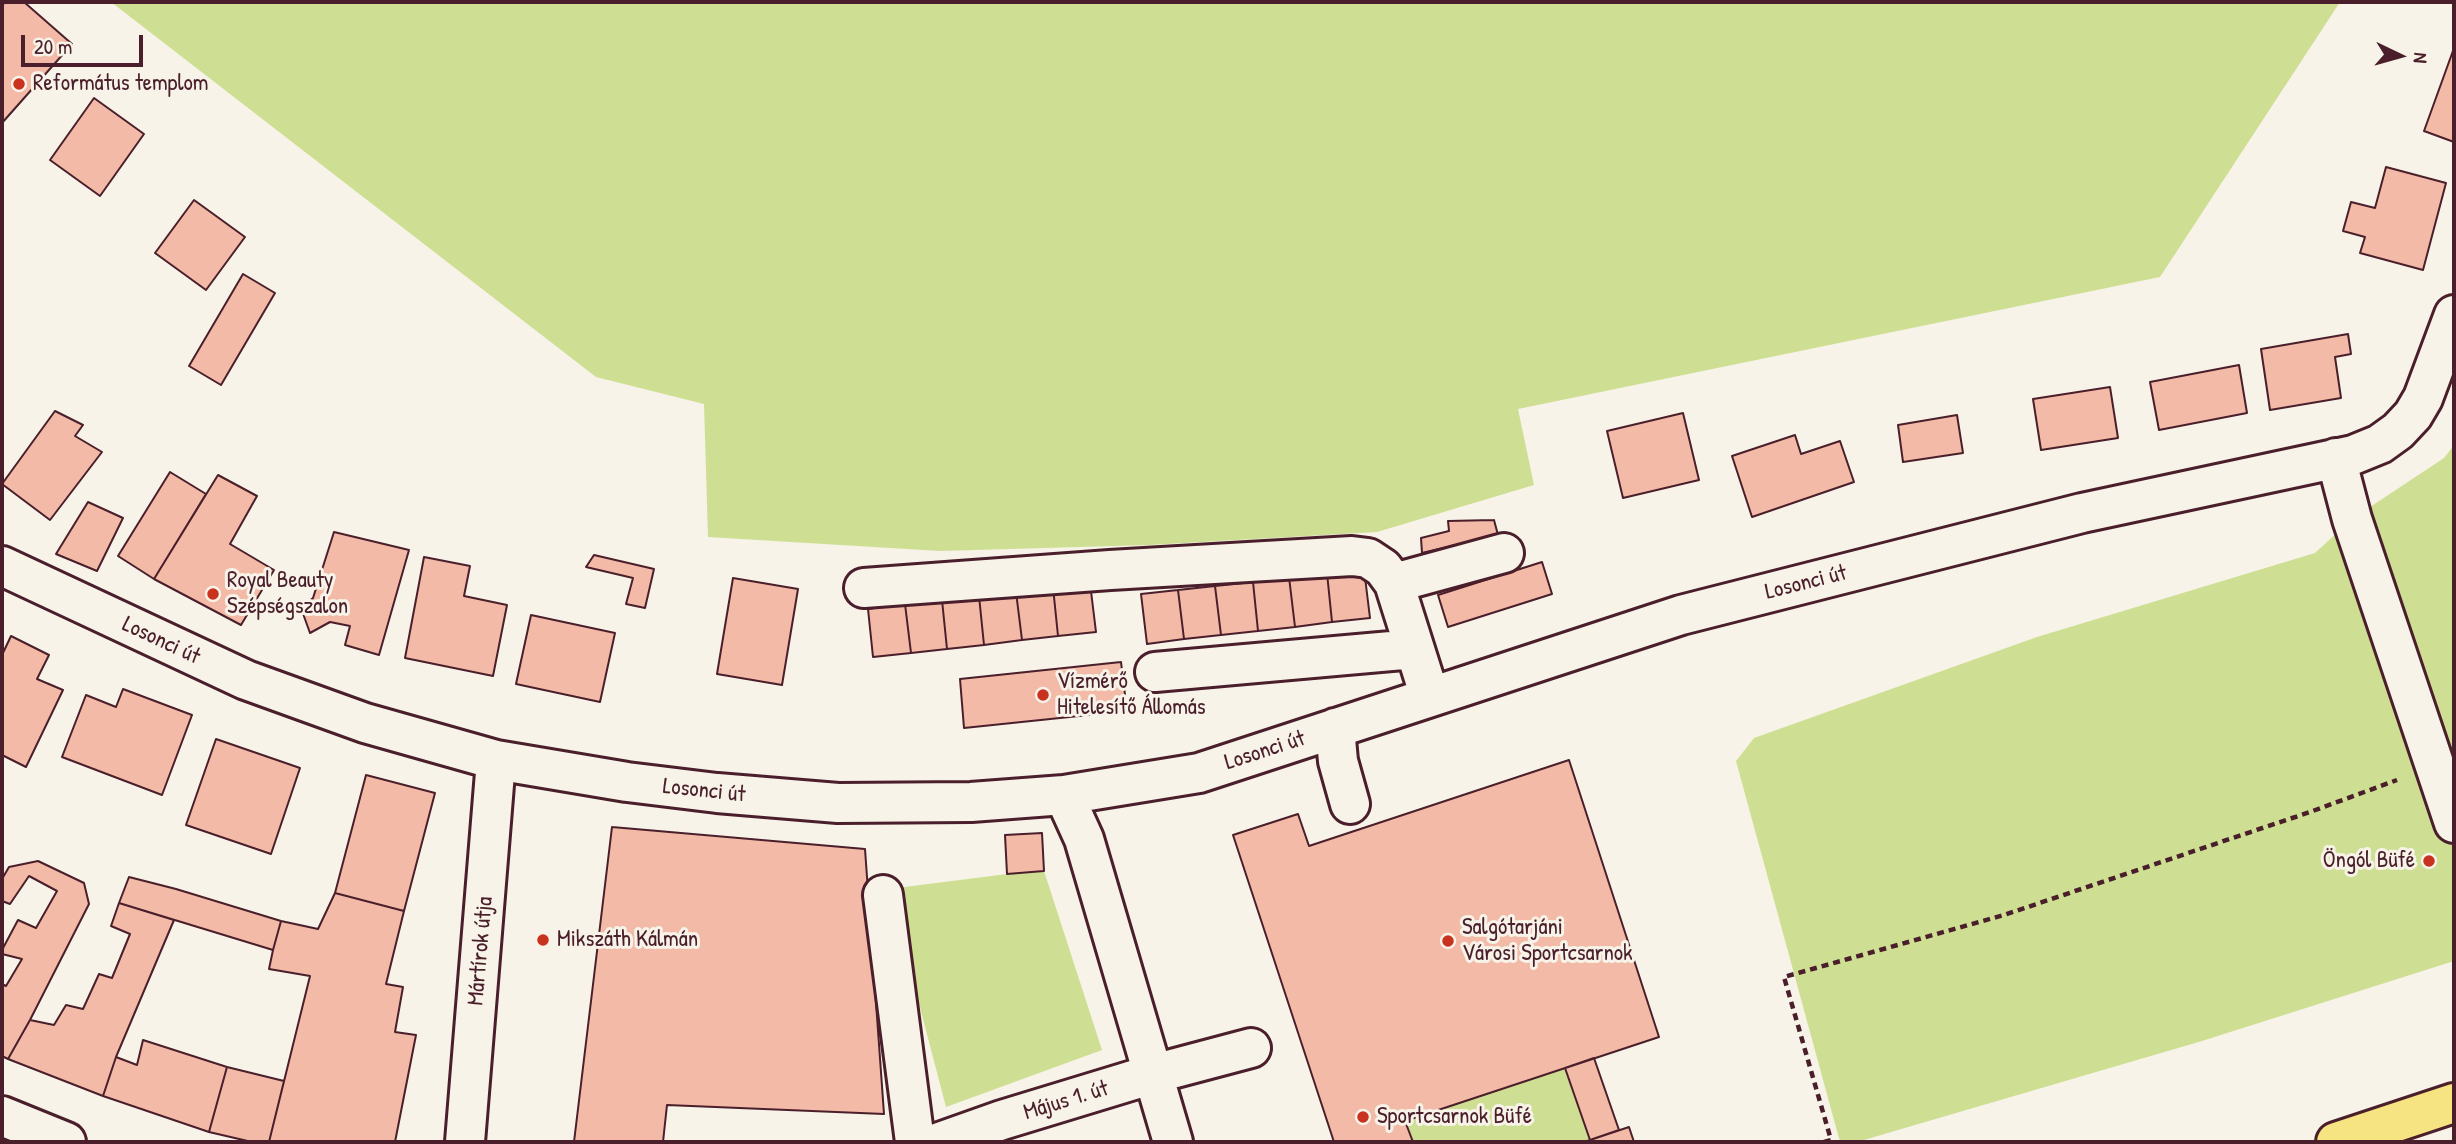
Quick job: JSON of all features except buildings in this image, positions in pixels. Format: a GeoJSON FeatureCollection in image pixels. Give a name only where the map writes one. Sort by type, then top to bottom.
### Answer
{"type":"FeatureCollection","features":[{"type":"Feature","properties":{"kind":"main road"},"geometry":{"type":"LineString","coordinates":[[2336,1142],[2454,1103]]}},
{"type":"Feature","properties":{"kind":"street","name":"Losonci út"},"geometry":{"type":"LineString","coordinates":[[2,566],[246,680],[365,723],[496,760],[640,784],[838,803],[971,802],[1064,794],[1199,773],[1681,615],[2082,513],[2353,455],[2380,444],[2398,431],[2413,415],[2423,398],[2452,326]]}},
{"type":"Feature","properties":{"kind":"street"},"geometry":{"type":"LineString","coordinates":[[2336,458],[2352,519],[2454,823]]}},
{"type":"Feature","properties":{"kind":"street"},"geometry":{"type":"LineString","coordinates":[[1394,583],[1504,553]]}},
{"type":"Feature","properties":{"kind":"street"},"geometry":{"type":"LineString","coordinates":[[864,588],[1110,570],[1352,556],[1368,558],[1383,568],[1394,583],[1430,697]]}},
{"type":"Feature","properties":{"kind":"street"},"geometry":{"type":"LineString","coordinates":[[1155,672],[1414,649]]}},
{"type":"Feature","properties":{"kind":"street"},"geometry":{"type":"LineString","coordinates":[[1335,728],[1338,761],[1350,804]]}},
{"type":"Feature","properties":{"kind":"street","name":"Mártírok útja"},"geometry":{"type":"LineString","coordinates":[[466,1142],[496,760]]}},
{"type":"Feature","properties":{"kind":"street"},"geometry":{"type":"LineString","coordinates":[[1064,794],[1084,839],[1142,1077],[1173,1142]]}},
{"type":"Feature","properties":{"kind":"street"},"geometry":{"type":"LineString","coordinates":[[883,895],[915,1142]]}},
{"type":"Feature","properties":{"kind":"street","name":"Május 1. út"},"geometry":{"type":"LineString","coordinates":[[940,1142],[1142,1077],[1251,1048]]}},
{"type":"Feature","properties":{"kind":"street"},"geometry":{"type":"LineString","coordinates":[[2,1116],[66,1142]]}},
{"type":"Feature","properties":{"kind":"path"},"geometry":{"type":"LineString","coordinates":[[1824,1142],[1831,1140],[1784,977],[2004,915],[2310,812],[2435,766]]}},
{"type":"Feature","properties":{"kind":"green space"},"geometry":{"type":"Polygon","coordinates":[[[111,2],[2340,2],[2160,277],[1518,409],[1534,485],[1377,532],[1149,545],[940,551],[708,537],[704,404],[596,377],[111,2]]]}},
{"type":"Feature","properties":{"kind":"green space"},"geometry":{"type":"Polygon","coordinates":[[[2454,445],[2454,961],[2202,1041],[1857,1142],[1840,1142],[1736,761],[1754,738],[2037,637],[2315,553],[2352,519],[2444,458],[2454,445]]]}},
{"type":"Feature","properties":{"kind":"green space"},"geometry":{"type":"Polygon","coordinates":[[[1044,871],[1102,1050],[946,1107],[889,889],[1044,871]]]}},
{"type":"Feature","properties":{"kind":"green space"},"geometry":{"type":"Polygon","coordinates":[[[1565,1068],[1590,1140],[1413,1142],[1405,1121],[1565,1068]]]}},
{"type":"Feature","properties":{"kind":"place","name":"Református templom"},"geometry":{"type":"Point","coordinates":[19,84]}},
{"type":"Feature","properties":{"kind":"place","name":"Royal Beauty Szépségszalon"},"geometry":{"type":"Point","coordinates":[213,594]}},
{"type":"Feature","properties":{"kind":"place","name":"Vízmérő Hitelesítő Állomás"},"geometry":{"type":"Point","coordinates":[1043,695]}},
{"type":"Feature","properties":{"kind":"place","name":"Öngól Büfé"},"geometry":{"type":"Point","coordinates":[2429,861]}},
{"type":"Feature","properties":{"kind":"place","name":"Mikszáth Kálmán"},"geometry":{"type":"Point","coordinates":[543,940]}},
{"type":"Feature","properties":{"kind":"place","name":"Salgótarjáni Városi Sportcsarnok"},"geometry":{"type":"Point","coordinates":[1448,941]}},
{"type":"Feature","properties":{"kind":"place","name":"Sportcsarnok Büfé"},"geometry":{"type":"Point","coordinates":[1363,1117]}}]}
